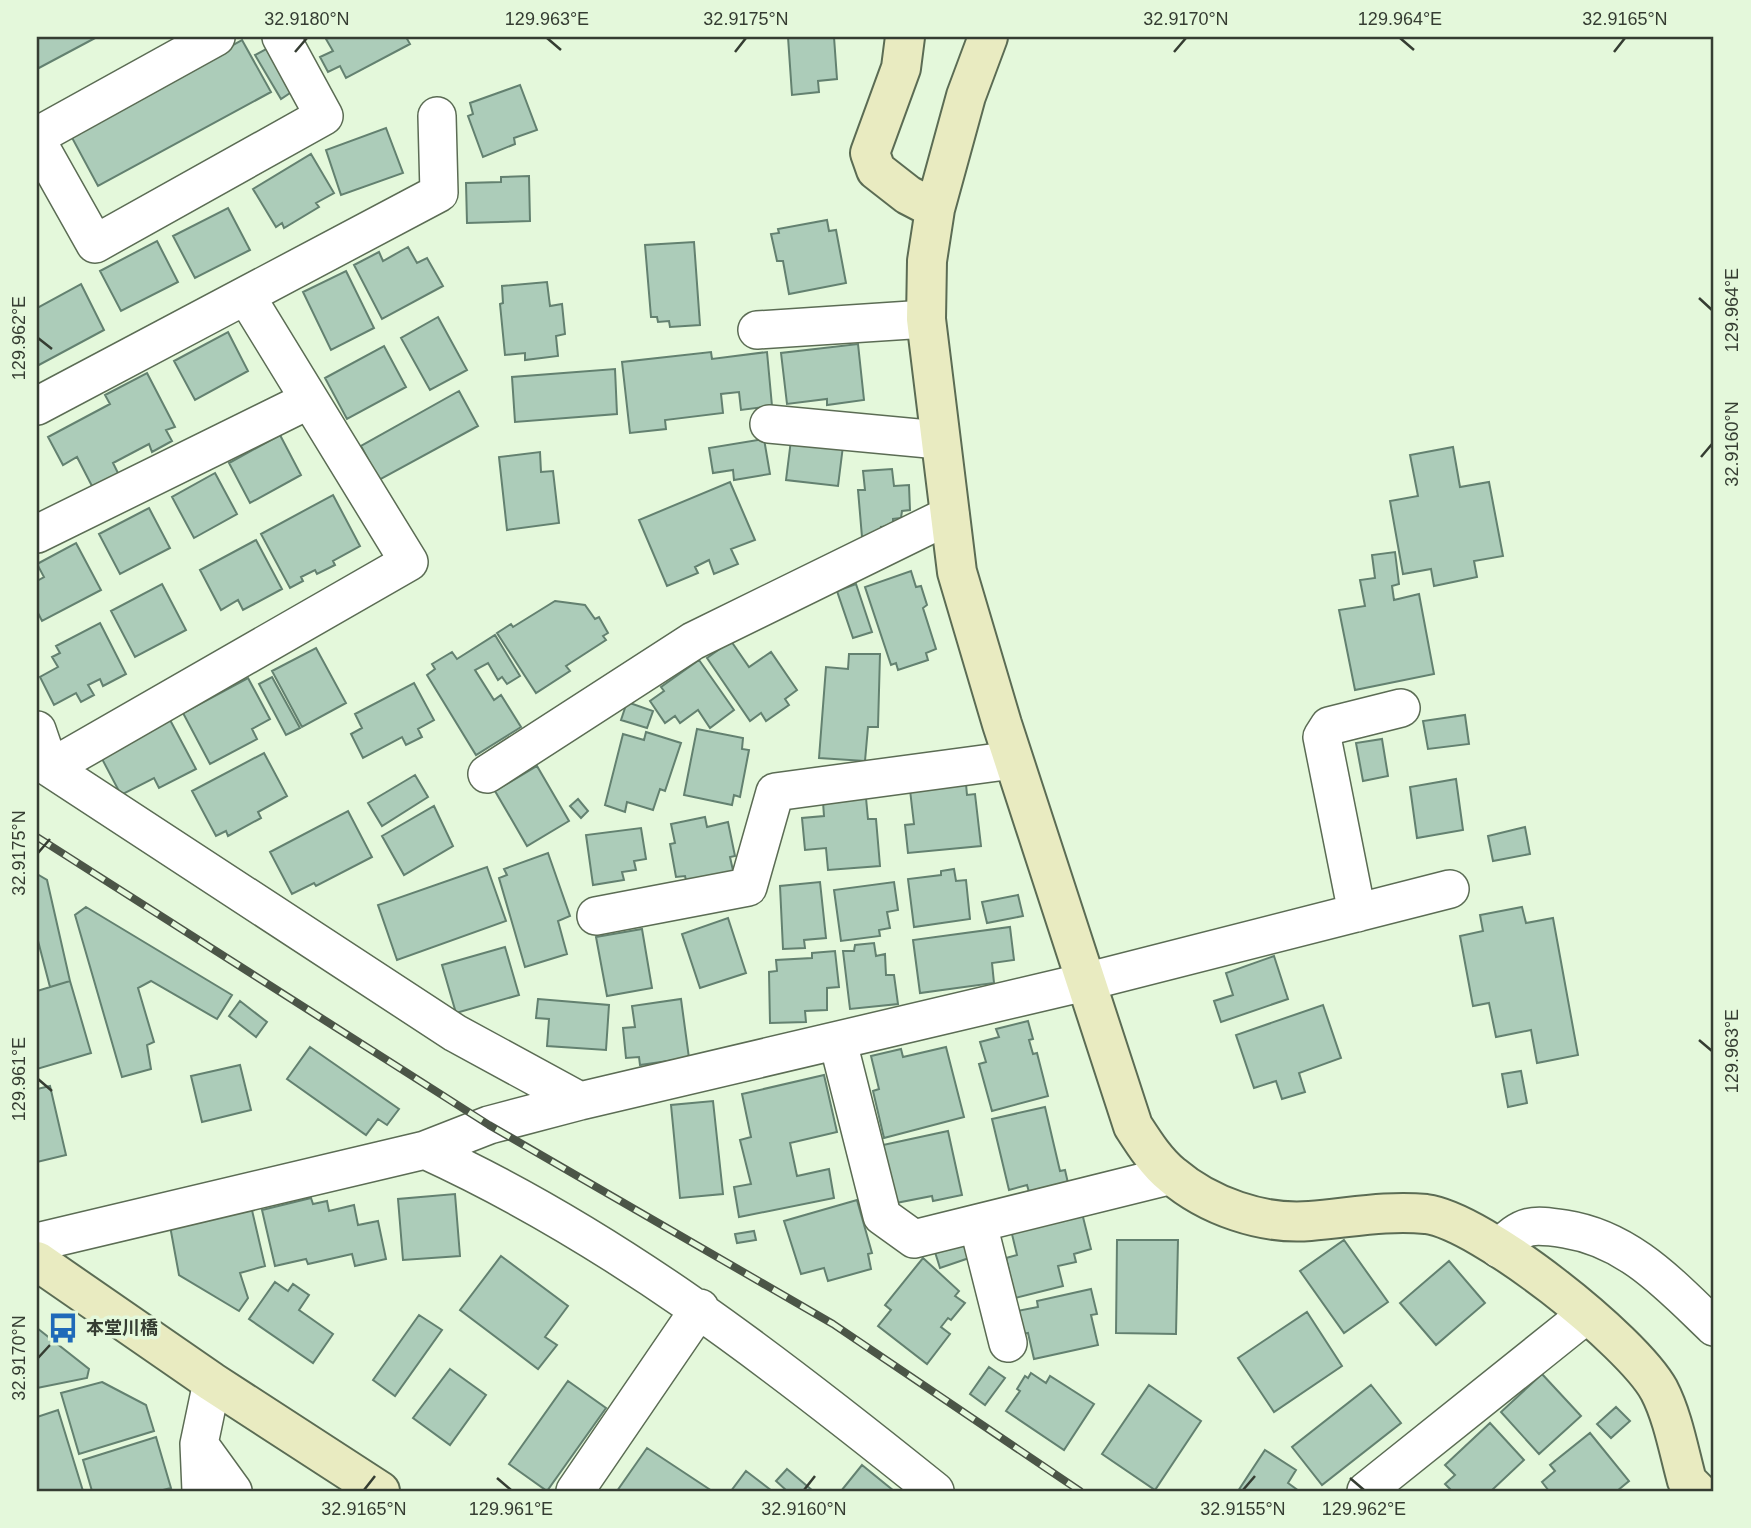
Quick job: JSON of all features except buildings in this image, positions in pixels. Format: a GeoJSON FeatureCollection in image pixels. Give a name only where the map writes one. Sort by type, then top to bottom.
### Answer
{"type":"FeatureCollection","features":[{"type":"Feature","properties":{"kind":"street"},"geometry":{"type":"LineString","coordinates":[[216,37],[37,138],[95,244],[324,116],[281,37]]}},
{"type":"Feature","properties":{"kind":"street"},"geometry":{"type":"LineString","coordinates":[[905,37],[901,68],[870,152],[876,170],[908,195],[935,209]]}},
{"type":"Feature","properties":{"kind":"street"},"geometry":{"type":"LineString","coordinates":[[988,37],[966,96],[935,209],[927,261],[926,319],[939,440],[957,572],[1013,760],[1133,1126],[1172,1175],[1222,1206],[1261,1217],[1307,1221],[1387,1212],[1429,1214],[1499,1248],[1587,1314],[1637,1361],[1660,1391],[1686,1488]]}},
{"type":"Feature","properties":{"kind":"street"},"geometry":{"type":"LineString","coordinates":[[37,406],[439,193],[436,116]]}},
{"type":"Feature","properties":{"kind":"street"},"geometry":{"type":"LineString","coordinates":[[50,768],[409,562],[246,296]]}},
{"type":"Feature","properties":{"kind":"street"},"geometry":{"type":"LineString","coordinates":[[757,330],[926,319]]}},
{"type":"Feature","properties":{"kind":"street"},"geometry":{"type":"LineString","coordinates":[[37,534],[309,400]]}},
{"type":"Feature","properties":{"kind":"street"},"geometry":{"type":"LineString","coordinates":[[769,424],[939,440]]}},
{"type":"Feature","properties":{"kind":"street"},"geometry":{"type":"LineString","coordinates":[[487,774],[693,641],[950,515]]}},
{"type":"Feature","properties":{"kind":"street"},"geometry":{"type":"LineString","coordinates":[[1357,913],[1322,737],[1329,726],[1401,708]]}},
{"type":"Feature","properties":{"kind":"street"},"geometry":{"type":"LineString","coordinates":[[37,730],[50,768],[455,1033],[580,1101]]}},
{"type":"Feature","properties":{"kind":"street"},"geometry":{"type":"LineString","coordinates":[[596,916],[748,887],[775,792],[1013,760]]}},
{"type":"Feature","properties":{"kind":"street"},"geometry":{"type":"LineString","coordinates":[[37,1242],[425,1150],[489,1125],[580,1101],[1085,982],[1450,889]]}},
{"type":"Feature","properties":{"kind":"street"},"geometry":{"type":"LineString","coordinates":[[838,1042],[882,1216],[915,1238],[1172,1175]]}},
{"type":"Feature","properties":{"kind":"street"},"geometry":{"type":"LineString","coordinates":[[425,1150],[487,1179],[586,1235],[700,1308],[935,1491]]}},
{"type":"Feature","properties":{"kind":"street"},"geometry":{"type":"LineString","coordinates":[[978,1224],[1008,1343]]}},
{"type":"Feature","properties":{"kind":"street"},"geometry":{"type":"LineString","coordinates":[[1499,1248],[1514,1233],[1534,1224],[1578,1231],[1618,1244],[1658,1273],[1714,1327]]}},
{"type":"Feature","properties":{"kind":"street"},"geometry":{"type":"LineString","coordinates":[[37,1261],[212,1382],[380,1491]]}},
{"type":"Feature","properties":{"kind":"street"},"geometry":{"type":"LineString","coordinates":[[575,1491],[700,1308]]}},
{"type":"Feature","properties":{"kind":"street"},"geometry":{"type":"LineString","coordinates":[[1366,1491],[1587,1314]]}},
{"type":"Feature","properties":{"kind":"street"},"geometry":{"type":"LineString","coordinates":[[201,1491],[199,1444],[212,1382]]}},
{"type":"Feature","properties":{"kind":"street"},"geometry":{"type":"LineString","coordinates":[[199,1444],[233,1491]]}},
{"type":"Feature","properties":{"kind":"railway"},"geometry":{"type":"LineString","coordinates":[[37,837],[489,1125],[833,1324],[1080,1491]]}},
{"type":"Feature","properties":{"kind":"place","name":"本堂川橋"},"geometry":{"type":"Point","coordinates":[63,1328]}}]}
